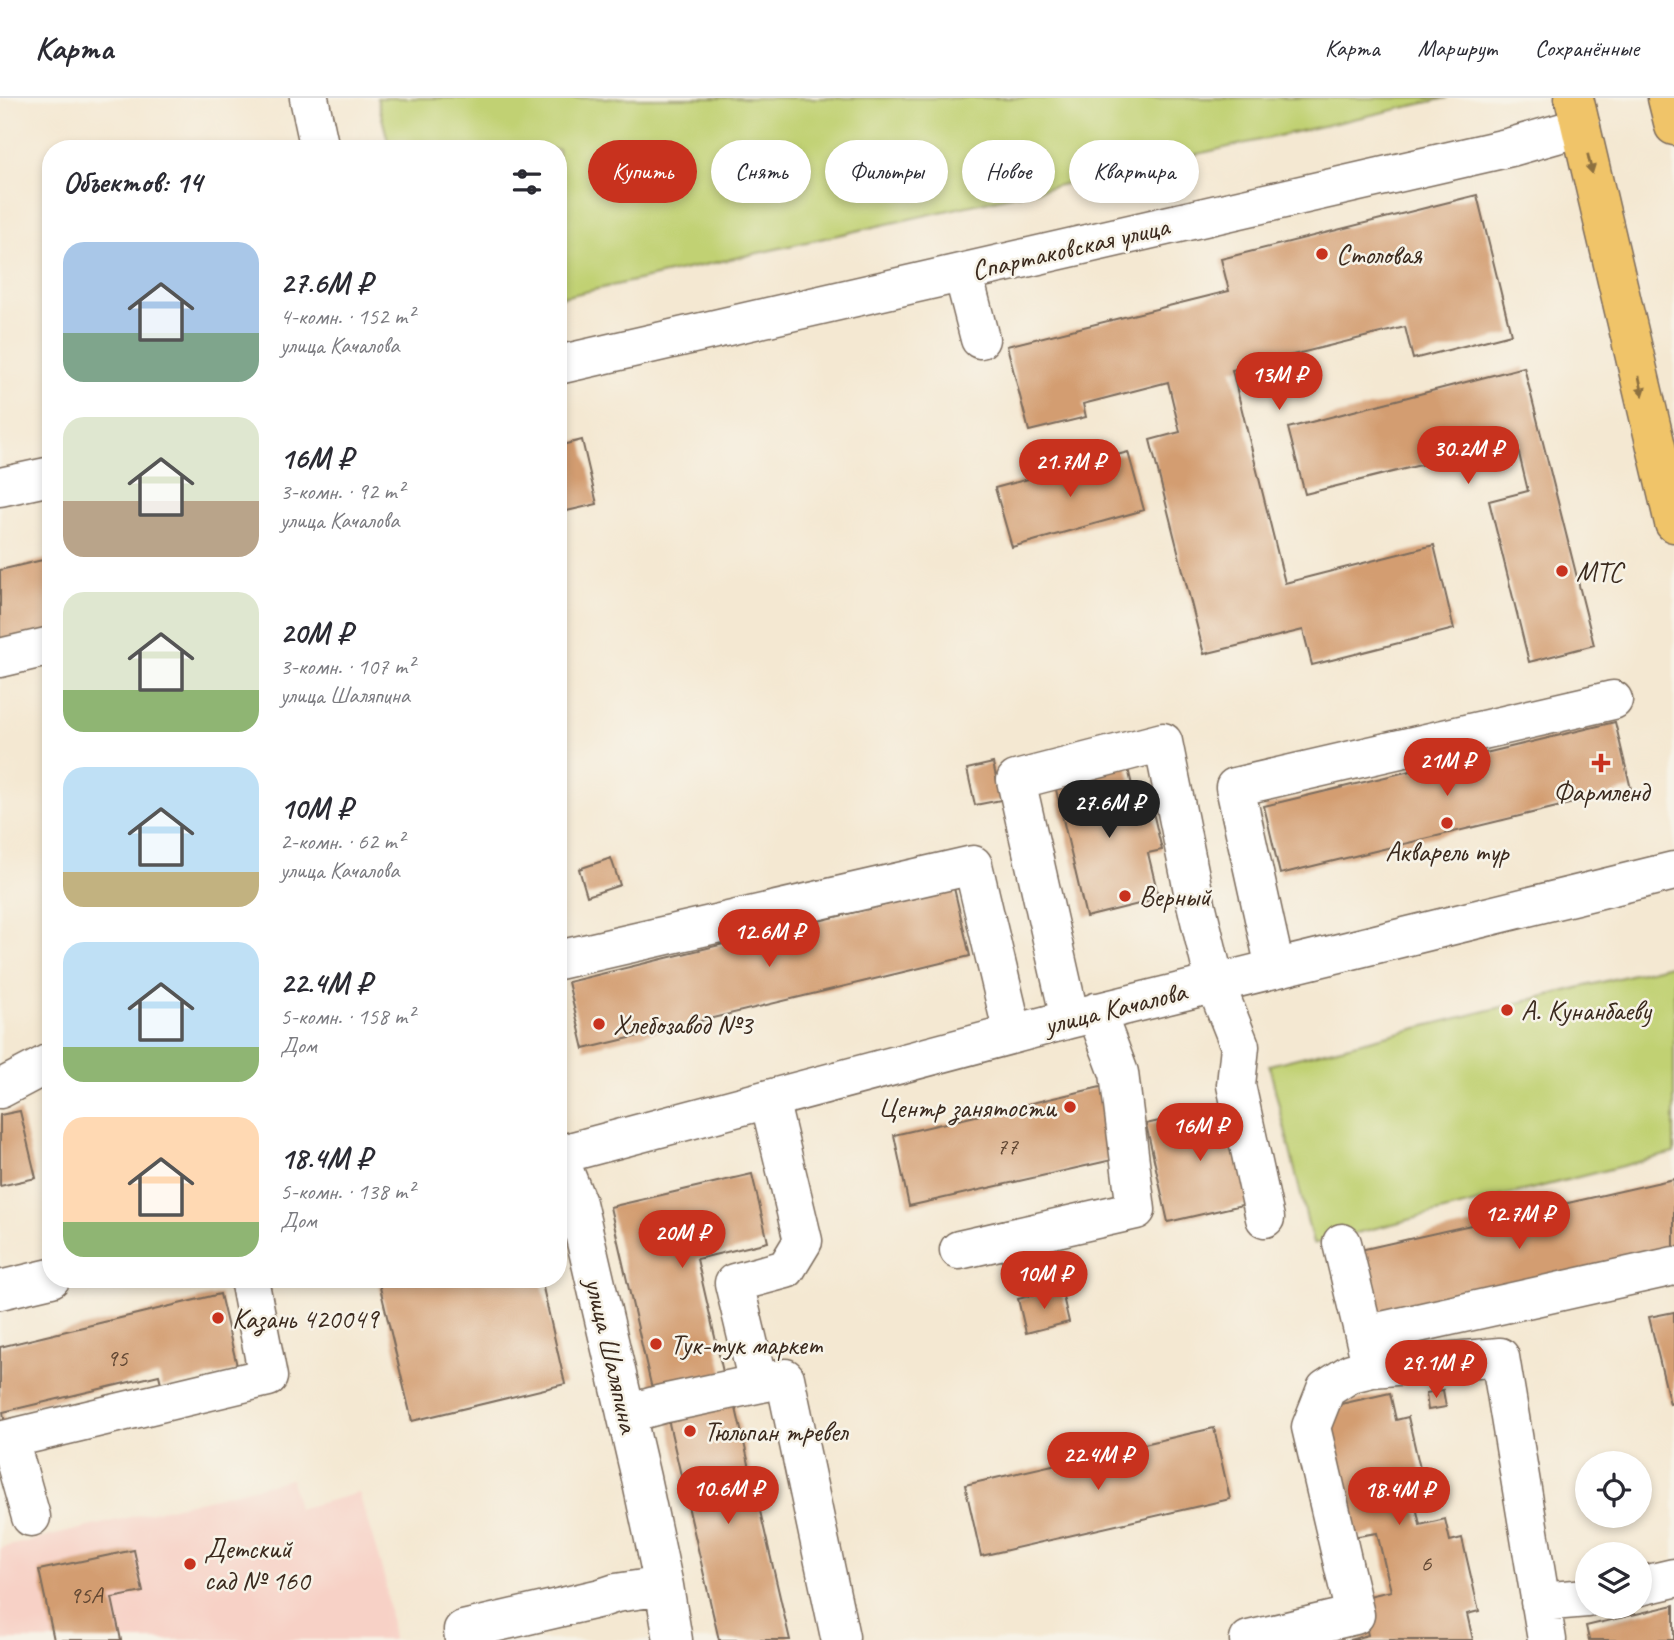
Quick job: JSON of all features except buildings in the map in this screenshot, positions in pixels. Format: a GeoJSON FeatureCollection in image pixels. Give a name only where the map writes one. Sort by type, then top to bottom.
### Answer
{"type":"FeatureCollection","features":[{"type":"Feature","properties":{"kind":"main road"},"geometry":{"type":"LineString","coordinates":[[1667,98],[1674,126]]}},
{"type":"Feature","properties":{"kind":"main road"},"geometry":{"type":"LineString","coordinates":[[1578,113],[1674,523]]}},
{"type":"Feature","properties":{"kind":"street"},"geometry":{"type":"LineString","coordinates":[[309,98],[318,140]]}},
{"type":"Feature","properties":{"kind":"street","name":"Спартаковская улица"},"geometry":{"type":"LineString","coordinates":[[567,363],[1511,147],[1578,113]]}},
{"type":"Feature","properties":{"kind":"street"},"geometry":{"type":"LineString","coordinates":[[963,273],[980,339]]}},
{"type":"Feature","properties":{"kind":"street"},"geometry":{"type":"LineString","coordinates":[[0,487],[42,478]]}},
{"type":"Feature","properties":{"kind":"street"},"geometry":{"type":"LineString","coordinates":[[0,658],[42,648]]}},
{"type":"Feature","properties":{"kind":"street"},"geometry":{"type":"LineString","coordinates":[[1275,968],[1235,788],[1613,699]]}},
{"type":"Feature","properties":{"kind":"street"},"geometry":{"type":"LineString","coordinates":[[959,1250],[1136,1210],[1119,1073],[1083,1015],[1016,780],[1163,742],[1214,983],[1240,1046],[1236,1084],[1265,1218]]}},
{"type":"Feature","properties":{"kind":"street"},"geometry":{"type":"LineString","coordinates":[[567,958],[973,865],[1013,1034]]}},
{"type":"Feature","properties":{"kind":"street","name":"улица Качалова"},"geometry":{"type":"LineString","coordinates":[[567,1153],[1083,1015],[1674,871]]}},
{"type":"Feature","properties":{"kind":"street"},"geometry":{"type":"LineString","coordinates":[[0,1089],[42,1067]]}},
{"type":"Feature","properties":{"kind":"street"},"geometry":{"type":"LineString","coordinates":[[758,1384],[734,1283],[786,1269],[803,1241],[769,1099]]}},
{"type":"Feature","properties":{"kind":"street","name":"улица Шаляпина"},"geometry":{"type":"LineString","coordinates":[[567,1178],[577,1203],[626,1414],[673,1640]]}},
{"type":"Feature","properties":{"kind":"street"},"geometry":{"type":"LineString","coordinates":[[1342,1243],[1368,1351]]}},
{"type":"Feature","properties":{"kind":"street"},"geometry":{"type":"LineString","coordinates":[[1249,1640],[1355,1615],[1311,1427],[1326,1389],[1351,1373],[1368,1351],[1674,1266]]}},
{"type":"Feature","properties":{"kind":"street"},"geometry":{"type":"LineString","coordinates":[[0,1290],[42,1280]]}},
{"type":"Feature","properties":{"kind":"street"},"geometry":{"type":"LineString","coordinates":[[31,1517],[4,1440],[268,1377],[250,1288]]}},
{"type":"Feature","properties":{"kind":"street"},"geometry":{"type":"LineString","coordinates":[[1368,1351],[1500,1357],[1547,1640]]}},
{"type":"Feature","properties":{"kind":"street"},"geometry":{"type":"LineString","coordinates":[[626,1414],[785,1378],[840,1637]]}},
{"type":"Feature","properties":{"kind":"street"},"geometry":{"type":"LineString","coordinates":[[1652,1583],[1674,1578]]}},
{"type":"Feature","properties":{"kind":"street"},"geometry":{"type":"LineString","coordinates":[[464,1640],[463,1630],[616,1593],[664,1587]]}},
{"type":"Feature","properties":{"kind":"street"},"geometry":{"type":"LineString","coordinates":[[1540,1602],[1575,1599]]}},
{"type":"Feature","properties":{"kind":"shaded area","name":"Детский сад № 160"},"geometry":{"type":"Polygon","coordinates":[[[291,1479],[298,1509],[359,1493],[385,1580],[393,1640],[0,1640],[0,1548],[291,1479]]]}},
{"type":"Feature","properties":{"kind":"green space"},"geometry":{"type":"Polygon","coordinates":[[[377,98],[1447,98],[1199,154],[1199,140],[1069,140],[1069,183],[1055,186],[1055,140],[962,140],[962,203],[980,203],[567,296],[567,140],[388,140],[377,98]]]}},
{"type":"Feature","properties":{"kind":"green space"},"geometry":{"type":"Polygon","coordinates":[[[1674,964],[1674,1153],[1313,1244],[1269,1065],[1674,964]]]}},
{"type":"Feature","properties":{"kind":"place","name":"Столовая"},"geometry":{"type":"Point","coordinates":[1322,254]}},
{"type":"Feature","properties":{"kind":"place","name":"МТС"},"geometry":{"type":"Point","coordinates":[1562,571]}},
{"type":"Feature","properties":{"kind":"place","name":"Фармленд"},"geometry":{"type":"Point","coordinates":[1601,763]}},
{"type":"Feature","properties":{"kind":"place","name":"Акварель тур"},"geometry":{"type":"Point","coordinates":[1447,823]}},
{"type":"Feature","properties":{"kind":"place","name":"Верный"},"geometry":{"type":"Point","coordinates":[1125,896]}},
{"type":"Feature","properties":{"kind":"place","name":"А. Кунанбаеву"},"geometry":{"type":"Point","coordinates":[1507,1010]}},
{"type":"Feature","properties":{"kind":"place","name":"Хлебозавод №3"},"geometry":{"type":"Point","coordinates":[599,1024]}},
{"type":"Feature","properties":{"kind":"place","name":"Центр занятости"},"geometry":{"type":"Point","coordinates":[1070,1107]}},
{"type":"Feature","properties":{"kind":"place","name":"Казань 420049"},"geometry":{"type":"Point","coordinates":[218,1318]}},
{"type":"Feature","properties":{"kind":"place","name":"Тук-тук маркет"},"geometry":{"type":"Point","coordinates":[656,1344]}},
{"type":"Feature","properties":{"kind":"place","name":"Тюльпан тревел"},"geometry":{"type":"Point","coordinates":[690,1431]}},
{"type":"Feature","properties":{"kind":"place","name":"Детский сад № 160"},"geometry":{"type":"Point","coordinates":[190,1564]}}]}
